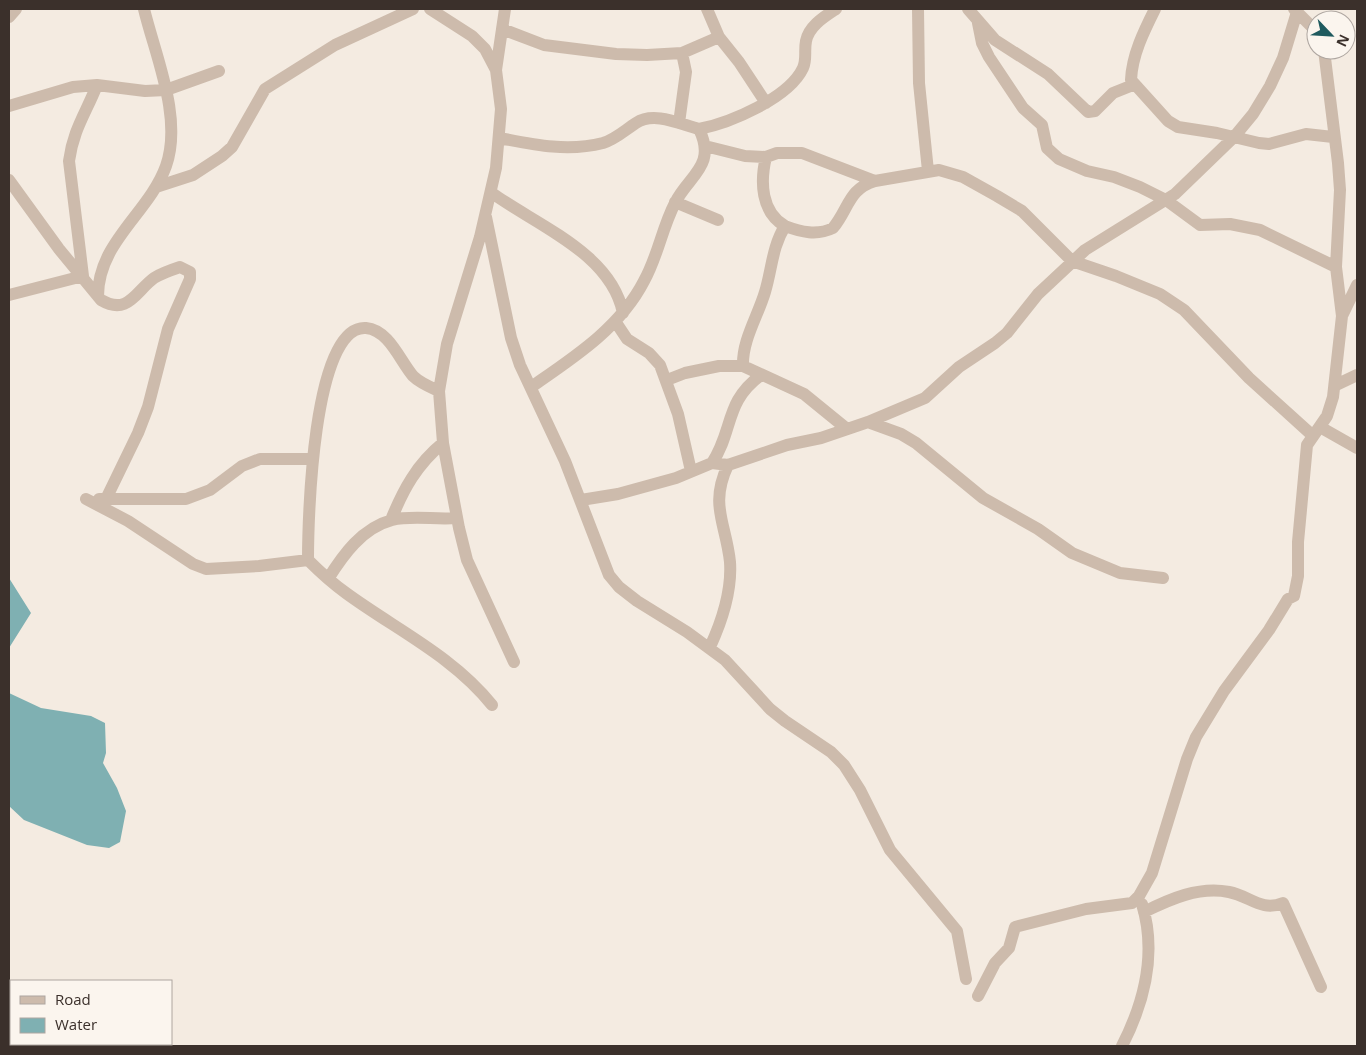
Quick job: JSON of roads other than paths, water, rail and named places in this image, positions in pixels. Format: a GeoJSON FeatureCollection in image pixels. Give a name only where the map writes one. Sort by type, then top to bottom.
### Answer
{"type":"FeatureCollection","features":[{"type":"Feature","properties":{"kind":"street"},"geometry":{"type":"LineString","coordinates":[[9,17],[16,9]]}},
{"type":"Feature","properties":{"kind":"street"},"geometry":{"type":"LineString","coordinates":[[98,296],[99,276],[113,246],[120,233],[156,187],[167,164],[170,138],[169,107],[144,9]]}},
{"type":"Feature","properties":{"kind":"street"},"geometry":{"type":"LineString","coordinates":[[156,187],[193,175],[222,156],[232,147],[265,89],[335,45],[413,9]]}},
{"type":"Feature","properties":{"kind":"street"},"geometry":{"type":"LineString","coordinates":[[430,9],[472,36],[485,49],[496,70]]}},
{"type":"Feature","properties":{"kind":"street"},"geometry":{"type":"LineString","coordinates":[[505,9],[496,70],[501,109],[500,138],[492,193],[447,344],[439,391],[443,443],[467,560],[514,662]]}},
{"type":"Feature","properties":{"kind":"street"},"geometry":{"type":"LineString","coordinates":[[707,9],[719,38],[739,62],[766,103]]}},
{"type":"Feature","properties":{"kind":"street"},"geometry":{"type":"LineString","coordinates":[[500,138],[537,146],[573,147],[605,142],[617,137],[636,123],[649,117],[699,129],[733,119],[766,103],[802,70],[805,60],[806,42],[811,30],[820,19],[836,9]]}},
{"type":"Feature","properties":{"kind":"street"},"geometry":{"type":"LineString","coordinates":[[918,9],[919,82],[928,171]]}},
{"type":"Feature","properties":{"kind":"street"},"geometry":{"type":"LineString","coordinates":[[968,9],[978,23],[995,40],[1048,74],[1088,112],[1095,111],[1113,93],[1133,85]]}},
{"type":"Feature","properties":{"kind":"street"},"geometry":{"type":"LineString","coordinates":[[1156,9],[1131,65],[1130,80],[1168,121],[1178,127],[1234,137],[1248,142],[1269,144],[1306,134],[1333,137]]}},
{"type":"Feature","properties":{"kind":"street"},"geometry":{"type":"LineString","coordinates":[[1295,10],[1306,21]]}},
{"type":"Feature","properties":{"kind":"street"},"geometry":{"type":"LineString","coordinates":[[581,500],[618,494],[712,463],[728,465],[787,444],[868,422],[925,398],[959,367],[995,344],[1007,333],[1038,294],[1072,261],[1119,227],[1166,200],[1186,186],[1234,137],[1253,114],[1270,86],[1283,58],[1295,10]]}},
{"type":"Feature","properties":{"kind":"street"},"geometry":{"type":"LineString","coordinates":[[978,23],[982,43],[989,57],[1023,108],[1042,125],[1044,141],[1050,152],[1059,159],[1126,181],[1166,200],[1200,225],[1230,224],[1260,230],[1336,267]]}},
{"type":"Feature","properties":{"kind":"street"},"geometry":{"type":"LineString","coordinates":[[502,29],[544,45],[592,52],[647,55],[682,52],[719,38]]}},
{"type":"Feature","properties":{"kind":"street"},"geometry":{"type":"LineString","coordinates":[[679,123],[686,72],[682,52]]}},
{"type":"Feature","properties":{"kind":"street"},"geometry":{"type":"LineString","coordinates":[[978,996],[995,963],[1009,948],[1015,927],[1086,909],[1132,903],[1139,896],[1152,873],[1187,760],[1196,738],[1224,691],[1288,599],[1294,596],[1298,576],[1298,542],[1306,451],[1330,407],[1336,385],[1342,316],[1336,267],[1340,190],[1325,60]]}},
{"type":"Feature","properties":{"kind":"street"},"geometry":{"type":"LineString","coordinates":[[9,106],[57,91],[97,86],[145,91],[166,90],[219,71]]}},
{"type":"Feature","properties":{"kind":"street"},"geometry":{"type":"LineString","coordinates":[[83,276],[69,161],[71,143],[77,124],[97,86]]}},
{"type":"Feature","properties":{"kind":"street"},"geometry":{"type":"LineString","coordinates":[[531,387],[571,358],[619,317],[639,290],[650,269],[665,224],[675,202],[700,170],[705,155],[705,146],[699,129]]}},
{"type":"Feature","properties":{"kind":"street"},"geometry":{"type":"LineString","coordinates":[[705,146],[745,156],[766,157],[777,153],[802,153],[875,181]]}},
{"type":"Feature","properties":{"kind":"street"},"geometry":{"type":"LineString","coordinates":[[766,157],[762,179],[765,201],[772,215],[785,226],[808,232],[818,233],[833,228],[856,190],[865,184],[939,170],[964,177],[1022,211],[1072,261],[1160,294],[1184,310],[1250,378],[1316,431],[1357,448]]}},
{"type":"Feature","properties":{"kind":"street"},"geometry":{"type":"LineString","coordinates":[[9,180],[59,249],[98,296],[108,304],[122,305],[160,274],[180,267],[190,272],[190,278],[168,329],[148,407],[138,433],[106,499]]}},
{"type":"Feature","properties":{"kind":"street"},"geometry":{"type":"LineString","coordinates":[[492,193],[554,231],[584,255],[617,293],[619,317],[627,339],[654,358],[667,380],[691,471]]}},
{"type":"Feature","properties":{"kind":"street"},"geometry":{"type":"LineString","coordinates":[[675,202],[718,220]]}},
{"type":"Feature","properties":{"kind":"street"},"geometry":{"type":"LineString","coordinates":[[486,217],[511,338],[520,365],[581,500],[604,565],[619,587],[636,601],[710,647],[743,677],[770,709],[831,752],[844,765],[860,790],[890,850],[957,931],[966,979]]}},
{"type":"Feature","properties":{"kind":"street"},"geometry":{"type":"LineString","coordinates":[[743,366],[744,350],[766,289],[774,246],[785,226]]}},
{"type":"Feature","properties":{"kind":"street"},"geometry":{"type":"LineString","coordinates":[[9,295],[83,276]]}},
{"type":"Feature","properties":{"kind":"street"},"geometry":{"type":"LineString","coordinates":[[1342,316],[1357,285]]}},
{"type":"Feature","properties":{"kind":"street"},"geometry":{"type":"LineString","coordinates":[[439,391],[413,376],[399,354],[379,333],[367,328],[356,329],[347,334],[339,344],[325,388],[311,459],[308,560],[328,579],[448,663],[492,705]]}},
{"type":"Feature","properties":{"kind":"street"},"geometry":{"type":"LineString","coordinates":[[667,380],[685,373],[719,366],[743,366],[791,386],[804,394],[847,429]]}},
{"type":"Feature","properties":{"kind":"street"},"geometry":{"type":"LineString","coordinates":[[712,463],[720,449],[735,401],[761,375]]}},
{"type":"Feature","properties":{"kind":"street"},"geometry":{"type":"LineString","coordinates":[[1336,385],[1357,375]]}},
{"type":"Feature","properties":{"kind":"street"},"geometry":{"type":"LineString","coordinates":[[868,422],[901,434],[916,443],[983,498],[1038,529],[1072,553],[1120,573],[1163,578]]}},
{"type":"Feature","properties":{"kind":"street"},"geometry":{"type":"LineString","coordinates":[[391,520],[401,494],[413,474],[431,453],[443,443]]}},
{"type":"Feature","properties":{"kind":"street"},"geometry":{"type":"LineString","coordinates":[[308,560],[259,566],[206,569],[193,564],[128,521],[86,499],[186,499],[210,490],[242,466],[260,459],[311,459]]}},
{"type":"Feature","properties":{"kind":"street"},"geometry":{"type":"LineString","coordinates":[[710,647],[721,621],[729,582],[730,562],[718,500],[720,485],[728,465]]}},
{"type":"Feature","properties":{"kind":"street"},"geometry":{"type":"LineString","coordinates":[[328,579],[353,544],[370,531],[391,520],[457,518]]}},
{"type":"Feature","properties":{"kind":"street"},"geometry":{"type":"LineString","coordinates":[[1144,912],[1189,892],[1231,892],[1267,907],[1283,903],[1321,987]]}},
{"type":"Feature","properties":{"kind":"street"},"geometry":{"type":"LineString","coordinates":[[1122,1046],[1137,1013],[1146,983],[1148,926],[1139,896]]}},
{"type":"Feature","properties":{"kind":"water"},"geometry":{"type":"Polygon","coordinates":[[[9,578],[31,613],[9,648],[9,578]]]}},
{"type":"Feature","properties":{"kind":"water"},"geometry":{"type":"Polygon","coordinates":[[[9,693],[41,708],[91,716],[105,723],[106,753],[103,763],[117,788],[126,811],[120,842],[109,848],[87,845],[24,820],[9,806],[9,693]]]}}]}
